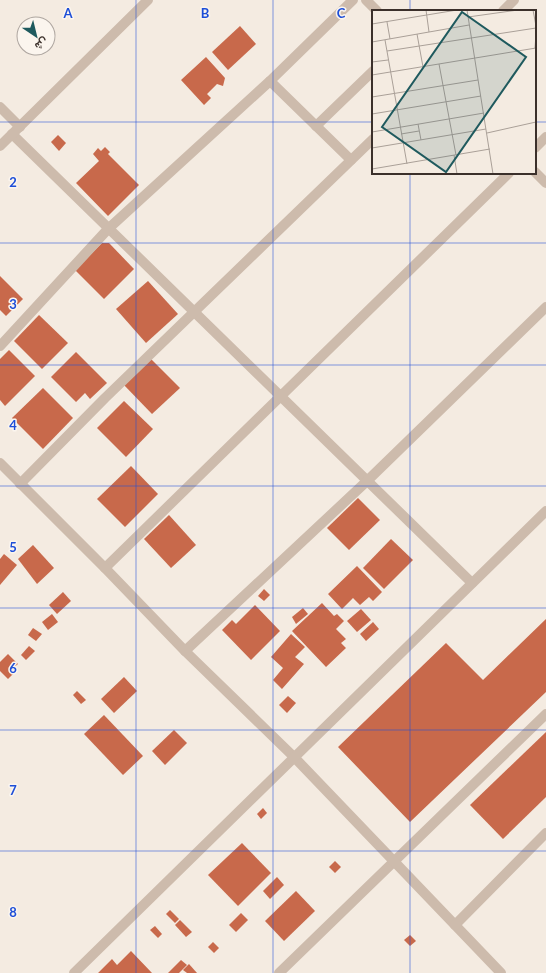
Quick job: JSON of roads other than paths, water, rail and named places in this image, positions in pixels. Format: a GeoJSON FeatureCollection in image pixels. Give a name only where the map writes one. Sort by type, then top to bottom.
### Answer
{"type":"FeatureCollection","features":[{"type":"Feature","properties":{"kind":"street"},"geometry":{"type":"LineString","coordinates":[[0,146],[148,0]]}},
{"type":"Feature","properties":{"kind":"street"},"geometry":{"type":"LineString","coordinates":[[0,346],[108,229],[270,81],[353,0]]}},
{"type":"Feature","properties":{"kind":"street"},"geometry":{"type":"LineString","coordinates":[[366,0],[376,10]]}},
{"type":"Feature","properties":{"kind":"street"},"geometry":{"type":"LineString","coordinates":[[504,10],[514,0]]}},
{"type":"Feature","properties":{"kind":"street"},"geometry":{"type":"LineString","coordinates":[[316,126],[372,72]]}},
{"type":"Feature","properties":{"kind":"street"},"geometry":{"type":"LineString","coordinates":[[270,81],[351,160]]}},
{"type":"Feature","properties":{"kind":"street"},"geometry":{"type":"LineString","coordinates":[[0,107],[20,127]]}},
{"type":"Feature","properties":{"kind":"street"},"geometry":{"type":"LineString","coordinates":[[12,134],[192,313],[472,583]]}},
{"type":"Feature","properties":{"kind":"street"},"geometry":{"type":"LineString","coordinates":[[536,147],[546,137]]}},
{"type":"Feature","properties":{"kind":"street"},"geometry":{"type":"LineString","coordinates":[[20,484],[104,398],[372,140]]}},
{"type":"Feature","properties":{"kind":"street"},"geometry":{"type":"LineString","coordinates":[[536,173],[546,183]]}},
{"type":"Feature","properties":{"kind":"street"},"geometry":{"type":"LineString","coordinates":[[105,568],[508,174]]}},
{"type":"Feature","properties":{"kind":"street"},"geometry":{"type":"LineString","coordinates":[[185,651],[367,481],[546,307]]}},
{"type":"Feature","properties":{"kind":"street"},"geometry":{"type":"LineString","coordinates":[[0,463],[185,651],[294,757],[455,925],[494,971]]}},
{"type":"Feature","properties":{"kind":"street"},"geometry":{"type":"LineString","coordinates":[[74,973],[546,511]]}},
{"type":"Feature","properties":{"kind":"street"},"geometry":{"type":"LineString","coordinates":[[279,973],[546,714]]}},
{"type":"Feature","properties":{"kind":"street"},"geometry":{"type":"LineString","coordinates":[[455,925],[546,833]]}}]}
